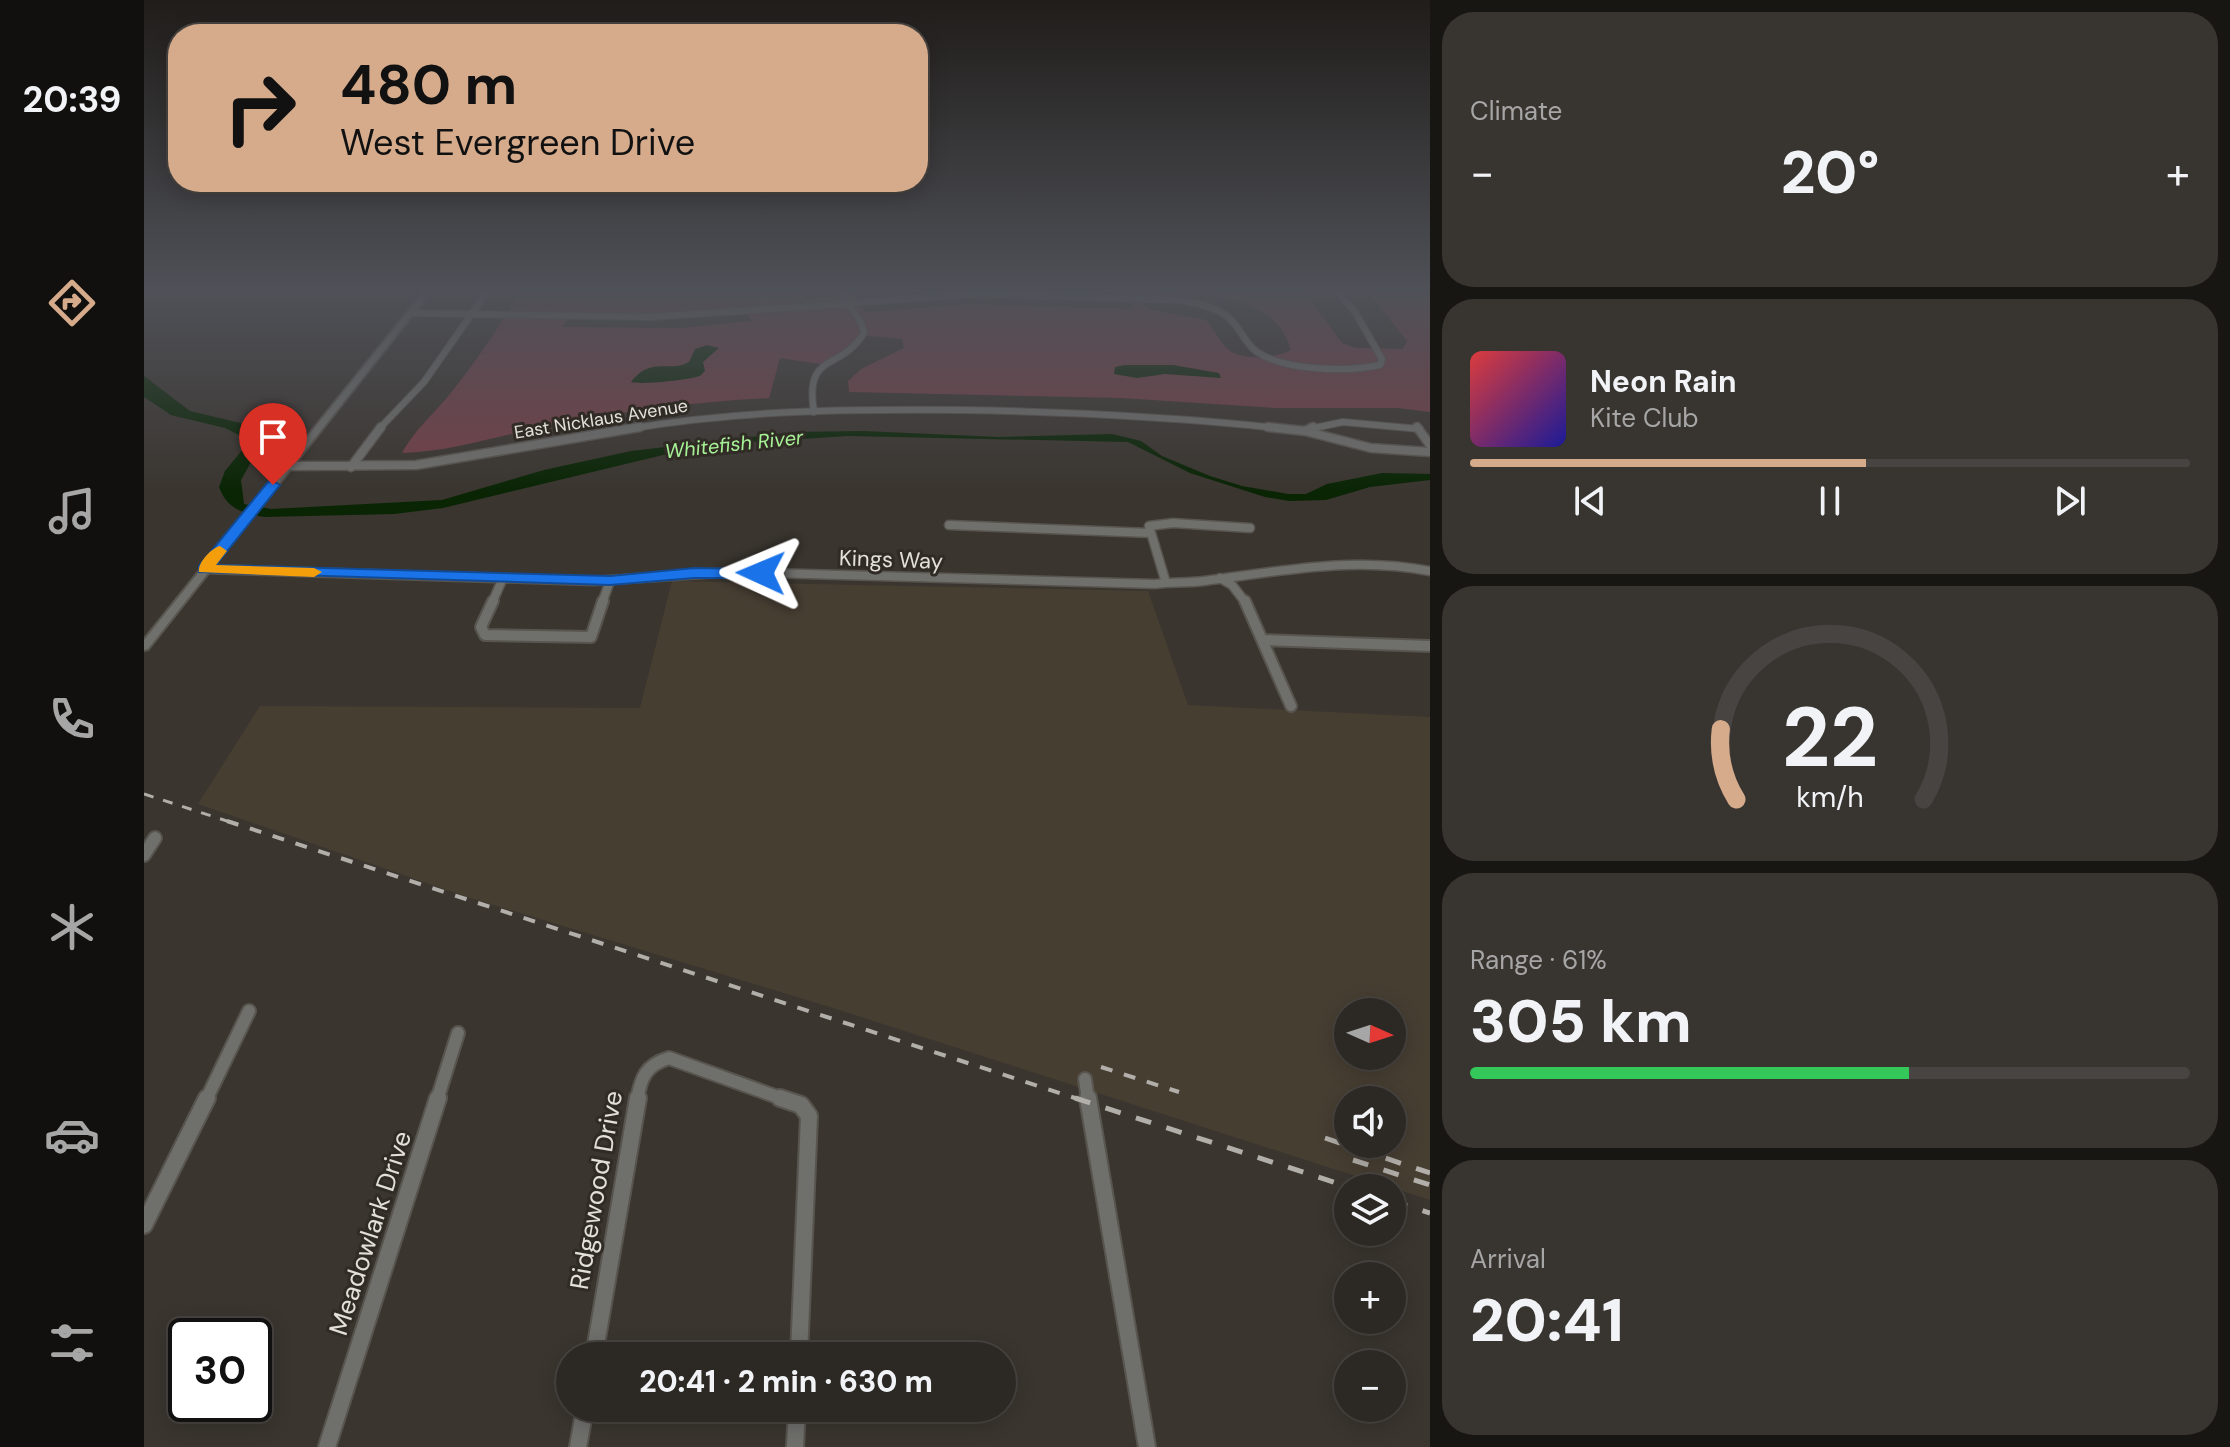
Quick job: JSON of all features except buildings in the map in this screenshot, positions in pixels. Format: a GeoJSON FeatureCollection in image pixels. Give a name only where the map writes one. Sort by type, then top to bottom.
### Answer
{"type":"FeatureCollection","features":[{"type":"Feature","properties":{"kind":"street"},"geometry":{"type":"LineString","coordinates":[[144,647],[377,357]]}},
{"type":"Feature","properties":{"kind":"street"},"geometry":{"type":"LineString","coordinates":[[351,467],[386,420],[424,382],[442,357]]}},
{"type":"Feature","properties":{"kind":"street"},"geometry":{"type":"LineString","coordinates":[[814,412],[811,390],[815,375],[836,357]]}},
{"type":"Feature","properties":{"kind":"street"},"geometry":{"type":"LineString","coordinates":[[1265,357],[1300,365],[1378,366],[1381,357]]}},
{"type":"Feature","properties":{"kind":"street","name":"East Nicklaus Avenue"},"geometry":{"type":"LineString","coordinates":[[288,466],[351,467],[444,462],[651,425],[866,409],[1062,412],[1216,421],[1305,431],[1371,448],[1430,452]]}},
{"type":"Feature","properties":{"kind":"street"},"geometry":{"type":"LineString","coordinates":[[1305,431],[1311,426],[1327,424],[1419,427],[1430,445]]}},
{"type":"Feature","properties":{"kind":"street"},"geometry":{"type":"LineString","coordinates":[[1166,583],[1149,526],[1163,523],[1250,528]]}},
{"type":"Feature","properties":{"kind":"street"},"geometry":{"type":"LineString","coordinates":[[949,525],[1065,527],[1150,533]]}},
{"type":"Feature","properties":{"kind":"street","name":"Kings Way"},"geometry":{"type":"LineString","coordinates":[[205,569],[610,581],[733,572],[1166,583],[1220,578],[1288,566],[1347,562],[1387,563],[1430,571]]}},
{"type":"Feature","properties":{"kind":"street"},"geometry":{"type":"LineString","coordinates":[[503,578],[481,627],[485,635],[591,637],[610,581]]}},
{"type":"Feature","properties":{"kind":"street"},"geometry":{"type":"LineString","coordinates":[[1220,578],[1240,592],[1265,640],[1291,706]]}},
{"type":"Feature","properties":{"kind":"street"},"geometry":{"type":"LineString","coordinates":[[1265,640],[1430,646]]}},
{"type":"Feature","properties":{"kind":"street"},"geometry":{"type":"LineString","coordinates":[[144,855],[155,838]]}},
{"type":"Feature","properties":{"kind":"street"},"geometry":{"type":"LineString","coordinates":[[144,1225],[249,1011]]}},
{"type":"Feature","properties":{"kind":"street","name":"Meadowlark Drive"},"geometry":{"type":"LineString","coordinates":[[327,1447],[458,1033]]}},
{"type":"Feature","properties":{"kind":"street","name":"Ridgewood Drive"},"geometry":{"type":"LineString","coordinates":[[596,1342],[641,1077],[655,1062],[669,1058],[801,1105],[809,1116],[800,1342]]}},
{"type":"Feature","properties":{"kind":"street"},"geometry":{"type":"LineString","coordinates":[[1085,1079],[1147,1447]]}},
{"type":"Feature","properties":{"kind":"street"},"geometry":{"type":"LineString","coordinates":[[578,1447],[582,1422]]}},
{"type":"Feature","properties":{"kind":"street"},"geometry":{"type":"LineString","coordinates":[[795,1447],[796,1422]]}},
{"type":"Feature","properties":{"kind":"shaded area"},"geometry":{"type":"Polygon","coordinates":[[[478,357],[832,357],[820,364],[780,358],[769,398],[625,413],[454,447],[402,453],[478,357]]]}},
{"type":"Feature","properties":{"kind":"shaded area"},"geometry":{"type":"Polygon","coordinates":[[[692,357],[709,357],[703,362],[705,371],[700,376],[665,382],[631,382],[646,369],[689,362],[692,357]]]}},
{"type":"Feature","properties":{"kind":"shaded area"},"geometry":{"type":"Polygon","coordinates":[[[887,357],[1430,357],[1430,412],[1398,408],[1275,408],[1121,398],[849,392],[848,381],[861,369],[887,357]]]}},
{"type":"Feature","properties":{"kind":"shaded area"},"geometry":{"type":"Polygon","coordinates":[[[1173,365],[1219,373],[1221,378],[1165,374],[1137,378],[1114,374],[1115,367],[1173,365]]]}},
{"type":"Feature","properties":{"kind":"shaded area"},"geometry":{"type":"Polygon","coordinates":[[[144,376],[190,411],[249,425],[260,436],[261,444],[241,480],[244,504],[271,509],[442,500],[544,470],[631,451],[793,432],[863,431],[998,437],[1112,434],[1141,441],[1162,456],[1210,476],[1242,486],[1288,494],[1306,494],[1327,484],[1382,473],[1430,474],[1430,480],[1370,487],[1326,500],[1289,501],[1265,497],[1190,473],[1128,442],[848,436],[736,443],[663,455],[443,508],[394,514],[264,517],[236,509],[226,500],[219,487],[225,471],[243,449],[239,435],[225,428],[171,415],[144,397],[144,376]]]}},
{"type":"Feature","properties":{"kind":"shaded area"},"geometry":{"type":"Polygon","coordinates":[[[672,581],[1148,591],[1188,705],[1430,717],[1430,1200],[1406,1192],[1406,1174],[1349,1174],[833,1008],[464,896],[198,804],[260,706],[640,708],[672,581]]]}},
{"type":"Feature","properties":{"kind":"railway"},"geometry":{"type":"LineString","coordinates":[[144,794],[233,823]]}},
{"type":"Feature","properties":{"kind":"railway"},"geometry":{"type":"LineString","coordinates":[[227,821],[1081,1100]]}},
{"type":"Feature","properties":{"kind":"railway"},"geometry":{"type":"LineString","coordinates":[[1101,1067],[1179,1092]]}},
{"type":"Feature","properties":{"kind":"railway"},"geometry":{"type":"LineString","coordinates":[[1075,1098],[1334,1182]]}},
{"type":"Feature","properties":{"kind":"railway"},"geometry":{"type":"LineString","coordinates":[[1325,1138],[1430,1173]]}},
{"type":"Feature","properties":{"kind":"railway"},"geometry":{"type":"LineString","coordinates":[[1353,1160],[1430,1185]]}},
{"type":"Feature","properties":{"kind":"railway"},"geometry":{"type":"LineString","coordinates":[[1406,1205],[1430,1213]]}},
{"type":"Feature","properties":{"kind":"slow traffic"},"geometry":{"type":"LineString","coordinates":[[220,551],[205,569],[314,572]]}},
{"type":"Feature","properties":{"kind":"route"},"geometry":{"type":"LineString","coordinates":[[273,485],[205,569],[610,581],[694,573],[761,573]]}},
{"type":"Feature","properties":{"kind":"water label","name":"Whitefish River"},"geometry":{"type":"Point","coordinates":[734,444]}}]}
